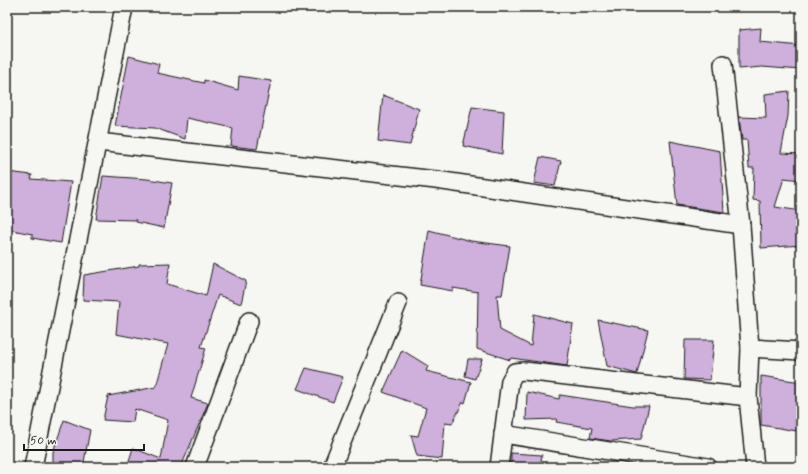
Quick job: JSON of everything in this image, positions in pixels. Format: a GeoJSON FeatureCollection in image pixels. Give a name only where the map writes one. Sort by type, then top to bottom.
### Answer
{"type":"FeatureCollection","features":[{"type":"Feature","properties":{"kind":"street"},"geometry":{"type":"LineString","coordinates":[[33,467],[124,7]]}},
{"type":"Feature","properties":{"kind":"street"},"geometry":{"type":"LineString","coordinates":[[723,64],[741,225],[750,348],[748,397],[755,467]]}},
{"type":"Feature","properties":{"kind":"street"},"geometry":{"type":"LineString","coordinates":[[98,142],[436,180],[741,225]]}},
{"type":"Feature","properties":{"kind":"street"},"geometry":{"type":"LineString","coordinates":[[332,467],[398,303]]}},
{"type":"Feature","properties":{"kind":"street"},"geometry":{"type":"LineString","coordinates":[[195,467],[249,321]]}},
{"type":"Feature","properties":{"kind":"street"},"geometry":{"type":"LineString","coordinates":[[750,348],[801,351]]}},
{"type":"Feature","properties":{"kind":"street"},"geometry":{"type":"LineString","coordinates":[[499,467],[510,381],[515,372],[524,371],[748,397]]}},
{"type":"Feature","properties":{"kind":"street"},"geometry":{"type":"LineString","coordinates":[[503,434],[708,467]]}},
{"type":"Feature","properties":{"kind":"building"},"geometry":{"type":"Polygon","coordinates":[[[761,28],[760,42],[801,46],[801,70],[762,67],[739,69],[739,30],[761,28]]]}},
{"type":"Feature","properties":{"kind":"building"},"geometry":{"type":"Polygon","coordinates":[[[129,56],[159,64],[157,73],[204,83],[204,80],[238,90],[239,76],[271,81],[257,149],[231,146],[233,128],[187,118],[185,139],[155,128],[115,126],[129,56]]]}},
{"type":"Feature","properties":{"kind":"building"},"geometry":{"type":"Polygon","coordinates":[[[789,91],[788,116],[781,153],[801,154],[801,180],[784,178],[775,207],[801,211],[801,245],[761,248],[760,201],[753,200],[754,168],[749,168],[747,140],[742,140],[739,117],[766,118],[765,94],[789,91]]]}},
{"type":"Feature","properties":{"kind":"building"},"geometry":{"type":"Polygon","coordinates":[[[383,95],[419,109],[410,145],[378,141],[383,95]]]}},
{"type":"Feature","properties":{"kind":"building"},"geometry":{"type":"Polygon","coordinates":[[[472,107],[504,111],[502,154],[463,146],[472,107]]]}},
{"type":"Feature","properties":{"kind":"building"},"geometry":{"type":"Polygon","coordinates":[[[670,141],[720,151],[724,212],[677,205],[670,141]]]}},
{"type":"Feature","properties":{"kind":"building"},"geometry":{"type":"Polygon","coordinates":[[[540,157],[561,161],[555,186],[534,183],[540,157]]]}},
{"type":"Feature","properties":{"kind":"building"},"geometry":{"type":"Polygon","coordinates":[[[7,172],[32,175],[31,179],[71,182],[61,243],[32,238],[32,234],[7,229],[7,172]]]}},
{"type":"Feature","properties":{"kind":"building"},"geometry":{"type":"Polygon","coordinates":[[[103,176],[147,179],[172,183],[164,228],[136,222],[136,220],[96,219],[103,176]]]}},
{"type":"Feature","properties":{"kind":"building"},"geometry":{"type":"Polygon","coordinates":[[[429,230],[471,241],[510,246],[502,295],[497,295],[500,330],[531,346],[534,314],[573,324],[567,366],[511,358],[510,360],[477,349],[478,292],[453,288],[453,291],[420,285],[429,230]]]}},
{"type":"Feature","properties":{"kind":"building"},"geometry":{"type":"Polygon","coordinates":[[[170,263],[167,284],[206,296],[213,264],[246,281],[241,304],[218,295],[201,347],[206,348],[191,398],[208,403],[181,467],[127,467],[133,448],[161,459],[168,420],[135,409],[133,422],[103,420],[108,396],[156,387],[168,344],[116,334],[119,302],[83,300],[84,275],[139,266],[139,264],[170,263]]]}},
{"type":"Feature","properties":{"kind":"building"},"geometry":{"type":"Polygon","coordinates":[[[598,320],[648,330],[637,374],[607,366],[598,320]]]}},
{"type":"Feature","properties":{"kind":"building"},"geometry":{"type":"Polygon","coordinates":[[[685,340],[714,340],[710,380],[684,379],[685,340]]]}},
{"type":"Feature","properties":{"kind":"building"},"geometry":{"type":"Polygon","coordinates":[[[402,350],[428,366],[426,371],[471,382],[465,403],[463,402],[452,424],[445,423],[442,459],[417,456],[411,435],[418,436],[426,408],[383,392],[402,350]]]}},
{"type":"Feature","properties":{"kind":"building"},"geometry":{"type":"Polygon","coordinates":[[[468,359],[482,359],[475,379],[465,376],[468,359]]]}},
{"type":"Feature","properties":{"kind":"building"},"geometry":{"type":"Polygon","coordinates":[[[306,368],[343,377],[333,402],[297,389],[306,368]]]}},
{"type":"Feature","properties":{"kind":"building"},"geometry":{"type":"Polygon","coordinates":[[[761,376],[801,382],[797,431],[761,425],[761,376]]]}},
{"type":"Feature","properties":{"kind":"building"},"geometry":{"type":"Polygon","coordinates":[[[527,392],[559,399],[560,395],[633,406],[649,406],[641,439],[611,441],[590,438],[592,428],[556,422],[557,419],[526,420],[527,392]]]}},
{"type":"Feature","properties":{"kind":"building"},"geometry":{"type":"Polygon","coordinates":[[[64,420],[90,430],[83,467],[53,467],[53,452],[64,420]]]}},
{"type":"Feature","properties":{"kind":"building"},"geometry":{"type":"Polygon","coordinates":[[[511,453],[542,455],[540,467],[511,467],[511,453]]]}}]}
